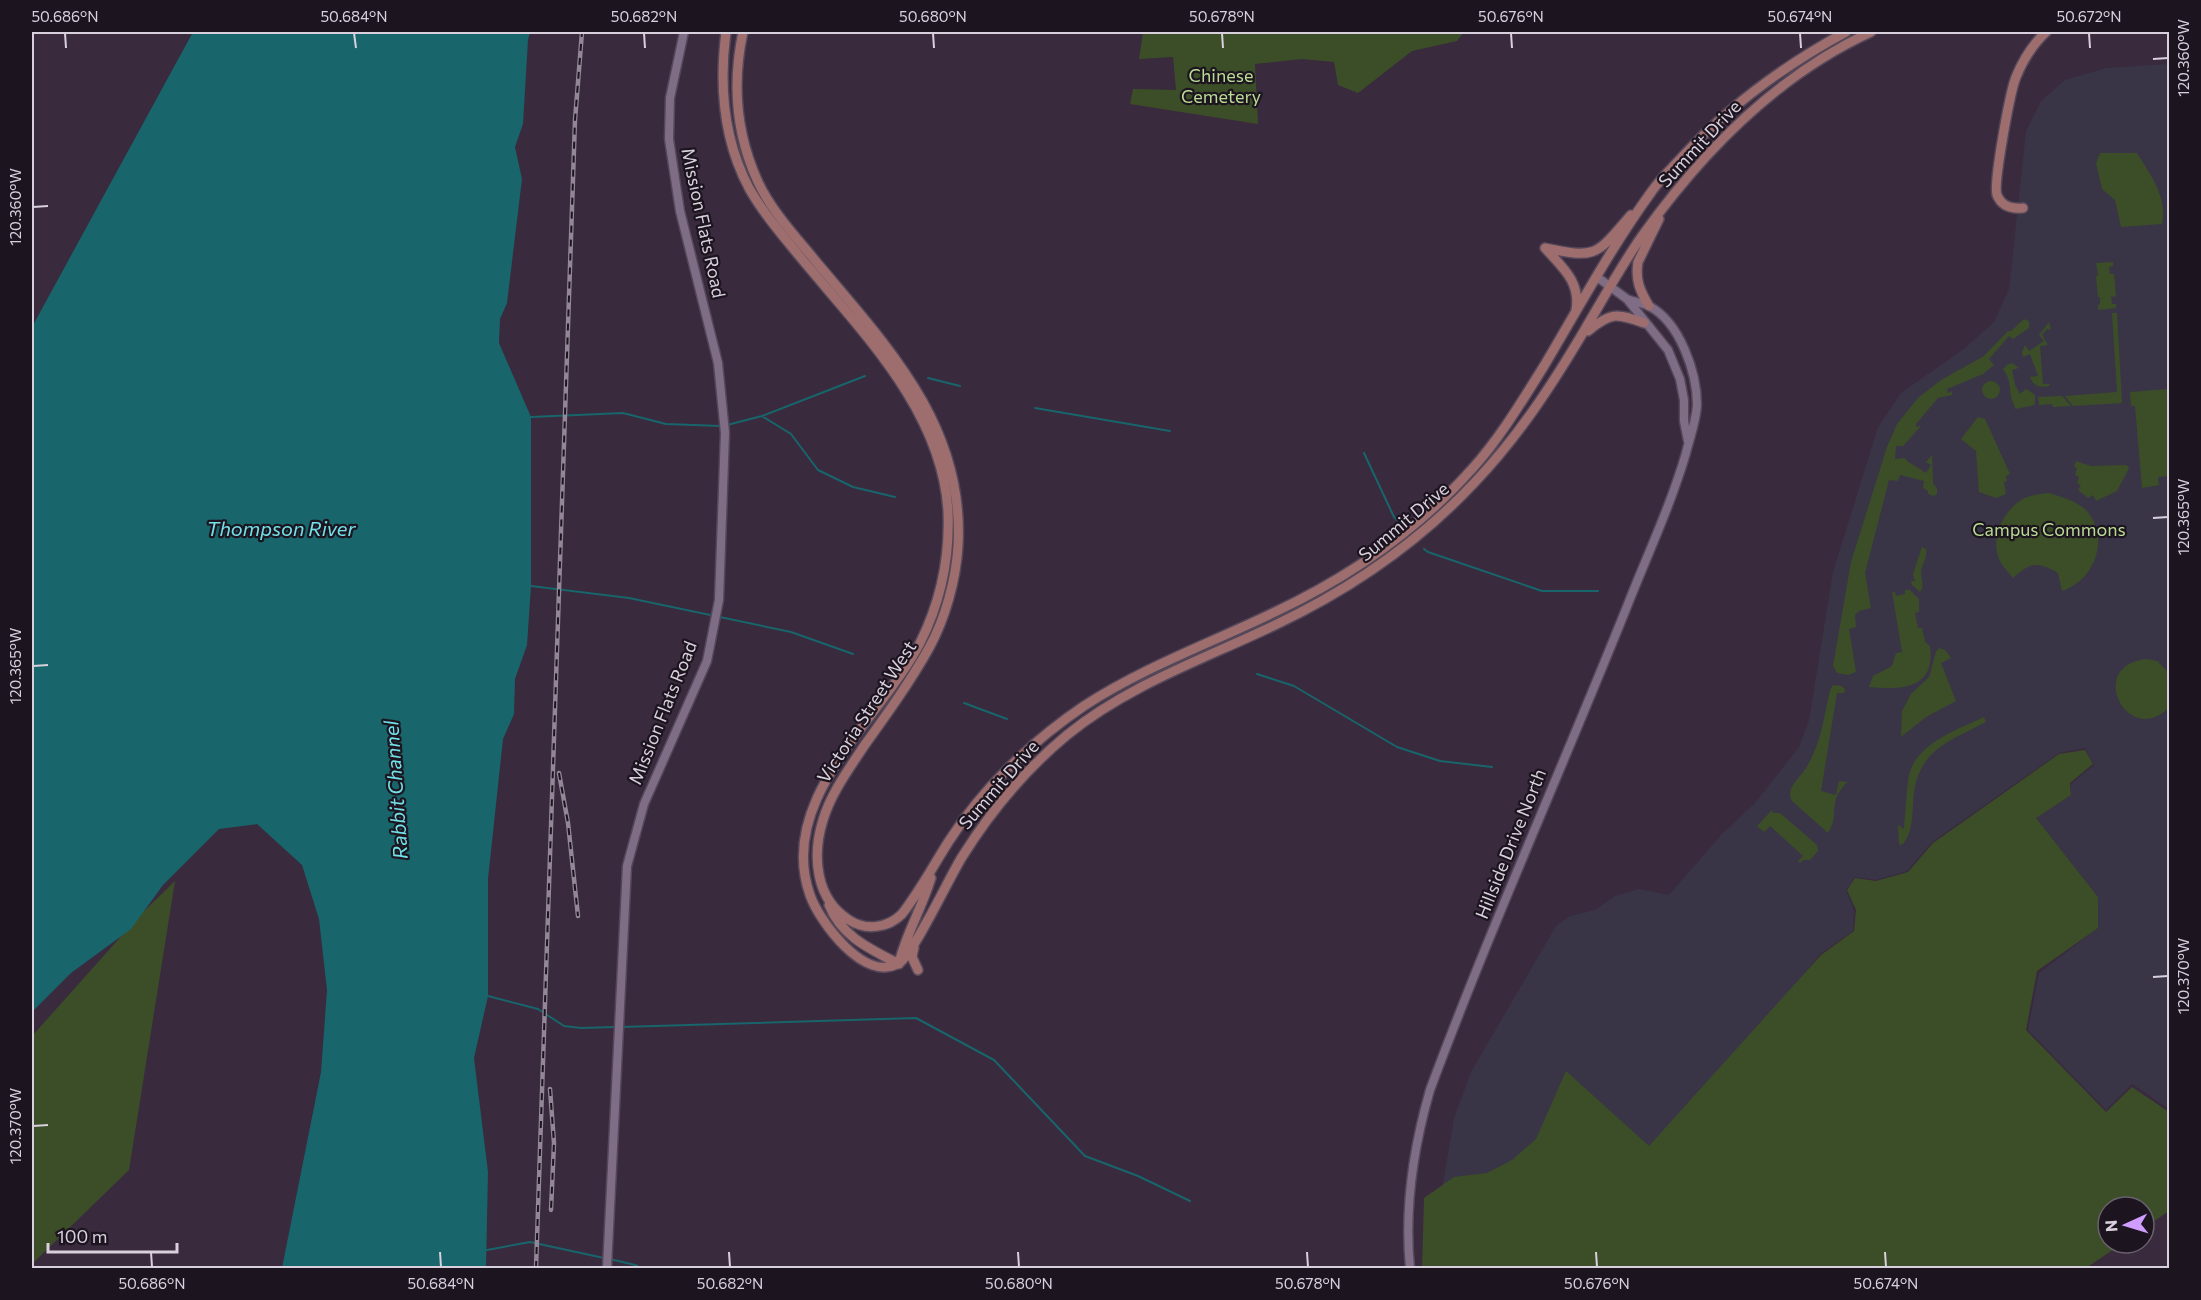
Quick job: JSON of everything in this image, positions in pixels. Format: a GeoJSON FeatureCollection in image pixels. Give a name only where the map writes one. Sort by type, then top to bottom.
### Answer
{"type":"FeatureCollection","features":[{"type":"Feature","properties":{"kind":"main road","name":"Victoria Street West"},"geometry":{"type":"LineString","coordinates":[[726,32],[722,67],[724,110],[734,152],[750,190],[789,244],[856,325],[907,393],[927,431],[945,488],[948,505],[945,569],[931,617],[921,642],[904,671],[825,781],[809,816],[803,847],[805,878],[809,894],[832,934],[853,953],[873,965],[887,967],[899,964]]}},
{"type":"Feature","properties":{"kind":"main road","name":"Victoria Street West"},"geometry":{"type":"LineString","coordinates":[[743,32],[737,76],[738,110],[746,150],[759,185],[797,238],[878,337],[916,388],[936,424],[955,486],[958,546],[955,569],[941,620],[913,675],[848,770],[830,802],[823,819],[818,847],[822,889],[835,919],[844,931],[865,946],[899,964]]}},
{"type":"Feature","properties":{"kind":"main road","name":"Summit Drive"},"geometry":{"type":"LineString","coordinates":[[934,867],[964,820],[999,778],[1054,728],[1084,706],[1156,665],[1317,591],[1362,564],[1407,531],[1435,506],[1473,468],[1504,428],[1653,189],[1696,141],[1734,106],[1779,72],[1846,32]]}},
{"type":"Feature","properties":{"kind":"main road","name":"Summit Drive"},"geometry":{"type":"LineString","coordinates":[[899,964],[908,954],[944,886],[980,830],[1039,760],[1091,717],[1133,691],[1322,601],[1368,574],[1414,541],[1443,515],[1516,436],[1642,237],[1677,190],[1743,118],[1794,77],[1830,53],[1871,32]]}},
{"type":"Feature","properties":{"kind":"main road"},"geometry":{"type":"LineString","coordinates":[[2024,208],[2016,209],[2003,204],[1996,191],[1995,179],[2015,78],[2033,44],[2046,32]]}},
{"type":"Feature","properties":{"kind":"main road"},"geometry":{"type":"LineString","coordinates":[[1575,315],[1577,300],[1575,286],[1569,274],[1545,249],[1580,255],[1593,252],[1605,245],[1653,189]]}},
{"type":"Feature","properties":{"kind":"main road"},"geometry":{"type":"LineString","coordinates":[[1649,306],[1637,282],[1637,269],[1643,251],[1665,206]]}},
{"type":"Feature","properties":{"kind":"main road"},"geometry":{"type":"LineString","coordinates":[[1581,336],[1609,316],[1621,315],[1644,323]]}},
{"type":"Feature","properties":{"kind":"main road"},"geometry":{"type":"LineString","coordinates":[[899,964],[903,945],[924,903],[934,867]]}},
{"type":"Feature","properties":{"kind":"main road"},"geometry":{"type":"LineString","coordinates":[[828,902],[848,920],[859,925],[869,927],[891,923],[902,914],[934,867]]}},
{"type":"Feature","properties":{"kind":"main road"},"geometry":{"type":"LineString","coordinates":[[914,943],[912,957],[918,970]]}},
{"type":"Feature","properties":{"kind":"street","name":"Mission Flats Road"},"geometry":{"type":"LineString","coordinates":[[607,1269],[627,866],[644,804],[707,661],[719,600],[725,433],[718,363],[680,211],[669,139],[670,98],[684,32]]}},
{"type":"Feature","properties":{"kind":"street","name":"Hillside Drive North"},"geometry":{"type":"LineString","coordinates":[[1597,278],[1627,299],[1644,323],[1662,341],[1677,369],[1683,389],[1684,421],[1689,443]]}},
{"type":"Feature","properties":{"kind":"street","name":"Hillside Drive North"},"geometry":{"type":"LineString","coordinates":[[1410,1269],[1409,1187],[1415,1148],[1430,1090],[1561,764],[1610,651],[1672,495],[1694,427],[1697,406],[1695,385],[1690,364],[1677,336],[1664,319],[1649,306],[1627,299]]}},
{"type":"Feature","properties":{"kind":"shaded area"},"geometry":{"type":"Polygon","coordinates":[[[2169,64],[2169,1109],[2132,1084],[2106,1110],[2028,1030],[2039,973],[2098,928],[2098,897],[2035,817],[2071,795],[2071,784],[2094,765],[2085,748],[2059,753],[1932,842],[1907,871],[1876,880],[1855,877],[1846,890],[1854,910],[1853,931],[1820,954],[1654,1160],[1439,1207],[1454,1118],[1471,1072],[1556,926],[1570,916],[1595,910],[1615,896],[1639,889],[1669,895],[1721,835],[1755,803],[1799,747],[1809,720],[1833,572],[1878,427],[1901,393],[1965,348],[1994,322],[2009,289],[2026,131],[2041,101],[2065,80],[2106,68],[2169,64]]]}},
{"type":"Feature","properties":{"kind":"green space","name":"Chinese Cemetery"},"geometry":{"type":"Polygon","coordinates":[[[1143,32],[1464,32],[1457,41],[1412,51],[1358,93],[1338,85],[1334,62],[1302,59],[1255,64],[1258,124],[1130,104],[1133,89],[1176,90],[1173,57],[1139,59],[1143,32]]]}},
{"type":"Feature","properties":{"kind":"green space"},"geometry":{"type":"Polygon","coordinates":[[[2100,153],[2137,153],[2157,187],[2162,205],[2162,224],[2121,227],[2115,200],[2102,189],[2096,163],[2100,153]]]}},
{"type":"Feature","properties":{"kind":"green space"},"geometry":{"type":"Polygon","coordinates":[[[2113,262],[2113,266],[2109,267],[2110,274],[2114,274],[2116,296],[2111,297],[2112,304],[2116,304],[2116,308],[2098,310],[2100,297],[2098,297],[2096,263],[2113,262]]]}},
{"type":"Feature","properties":{"kind":"green space"},"geometry":{"type":"Polygon","coordinates":[[[2112,313],[2117,313],[2122,403],[2073,406],[2065,396],[2117,392],[2112,313]]]}},
{"type":"Feature","properties":{"kind":"green space"},"geometry":{"type":"Polygon","coordinates":[[[2024,319],[2029,321],[2029,328],[2013,339],[2009,336],[1989,359],[1994,365],[1983,374],[1947,389],[1948,393],[1952,391],[1952,395],[1938,398],[1916,424],[1916,427],[1921,426],[1903,446],[1896,446],[1895,459],[1905,458],[1926,473],[1931,465],[1926,462],[1932,455],[1933,484],[1937,488],[1937,494],[1934,496],[1928,494],[1928,491],[1923,488],[1924,481],[1900,475],[1898,481],[1889,480],[1865,573],[1871,608],[1859,611],[1855,615],[1856,627],[1849,629],[1856,672],[1848,675],[1837,673],[1833,666],[1851,562],[1887,447],[1897,424],[1918,398],[1941,380],[1984,356],[2008,331],[2024,319]]]}},
{"type":"Feature","properties":{"kind":"green space"},"geometry":{"type":"Polygon","coordinates":[[[2049,322],[2051,330],[2047,329],[2042,335],[2048,345],[2040,346],[2043,384],[2050,384],[2040,386],[2035,384],[2030,377],[2038,376],[2030,354],[2023,357],[2022,352],[2025,345],[2029,351],[2044,341],[2039,335],[2049,322]]]}},
{"type":"Feature","properties":{"kind":"green space"},"geometry":{"type":"Polygon","coordinates":[[[2012,363],[2019,368],[2012,370],[2015,385],[2020,394],[2026,389],[2035,395],[2035,405],[2015,409],[2009,382],[2003,369],[2012,363]]]}},
{"type":"Feature","properties":{"kind":"green space"},"geometry":{"type":"Polygon","coordinates":[[[1991,381],[1997,384],[2000,390],[1997,396],[1991,399],[1985,396],[1982,390],[1985,384],[1991,381]]]}},
{"type":"Feature","properties":{"kind":"green space"},"geometry":{"type":"Polygon","coordinates":[[[2169,389],[2169,476],[2158,477],[2159,485],[2142,488],[2135,406],[2131,406],[2130,392],[2169,389]]]}},
{"type":"Feature","properties":{"kind":"green space"},"geometry":{"type":"Polygon","coordinates":[[[2062,396],[2071,406],[2039,405],[2038,397],[2062,396]]]}},
{"type":"Feature","properties":{"kind":"green space"},"geometry":{"type":"Polygon","coordinates":[[[1978,417],[1985,419],[2010,474],[2006,476],[2007,481],[2004,482],[2006,494],[1996,498],[1979,492],[1976,451],[1961,439],[1978,417]]]}},
{"type":"Feature","properties":{"kind":"green space"},"geometry":{"type":"Polygon","coordinates":[[[2076,461],[2091,466],[2126,465],[2129,467],[2117,491],[2096,501],[2093,495],[2088,498],[2078,490],[2081,485],[2077,483],[2079,477],[2075,475],[2076,461]]]}},
{"type":"Feature","properties":{"kind":"green space","name":"Campus Commons"},"geometry":{"type":"Polygon","coordinates":[[[2049,493],[2069,500],[2087,511],[2094,522],[2097,534],[2098,546],[2090,568],[2083,578],[2062,591],[2058,573],[2045,566],[2030,566],[2013,578],[2001,563],[1996,545],[1999,528],[2014,506],[2027,497],[2049,493]]]}},
{"type":"Feature","properties":{"kind":"green space"},"geometry":{"type":"Polygon","coordinates":[[[1922,547],[1926,549],[1926,552],[1921,570],[1923,585],[1920,592],[1911,581],[1915,581],[1913,574],[1922,547]]]}},
{"type":"Feature","properties":{"kind":"green space"},"geometry":{"type":"Polygon","coordinates":[[[1905,590],[1910,590],[1919,599],[1919,612],[1915,613],[1918,628],[1922,628],[1925,642],[1930,646],[1928,671],[1922,679],[1904,687],[1869,687],[1873,676],[1892,666],[1896,653],[1902,652],[1892,592],[1895,592],[1896,596],[1905,594],[1905,590]]]}},
{"type":"Feature","properties":{"kind":"green space"},"geometry":{"type":"Polygon","coordinates":[[[1939,648],[1945,650],[1951,658],[1941,663],[1956,701],[1926,717],[1901,737],[1902,711],[1911,694],[1929,677],[1939,648]]]}},
{"type":"Feature","properties":{"kind":"green space"},"geometry":{"type":"Polygon","coordinates":[[[2147,659],[2157,661],[2169,673],[2170,706],[2155,717],[2140,718],[2128,712],[2120,702],[2116,688],[2118,675],[2128,665],[2147,659]]]}},
{"type":"Feature","properties":{"kind":"green space"},"geometry":{"type":"Polygon","coordinates":[[[1833,685],[1845,689],[1844,693],[1837,693],[1821,791],[1836,795],[1839,781],[1847,782],[1837,796],[1828,833],[1792,801],[1790,792],[1811,759],[1833,685]]]}},
{"type":"Feature","properties":{"kind":"green space"},"geometry":{"type":"Polygon","coordinates":[[[1984,717],[1986,722],[1945,743],[1926,761],[1919,772],[1915,786],[1910,830],[1906,840],[1899,845],[1898,827],[1899,825],[1903,829],[1904,827],[1908,781],[1913,764],[1920,754],[1939,739],[1984,717]]]}},
{"type":"Feature","properties":{"kind":"green space"},"geometry":{"type":"Polygon","coordinates":[[[2085,750],[2093,764],[2070,783],[2071,795],[2036,818],[2098,897],[2098,928],[2037,971],[2026,1030],[2106,1112],[2132,1087],[2169,1112],[2169,1211],[2156,1220],[2156,1195],[2096,1195],[2096,1255],[2105,1255],[2086,1268],[1422,1268],[1424,1198],[1454,1177],[1487,1173],[1512,1160],[1536,1139],[1566,1071],[1649,1146],[1821,955],[1854,931],[1856,910],[1847,890],[1855,878],[1876,881],[1908,872],[1933,843],[2059,754],[2085,750]]]}},
{"type":"Feature","properties":{"kind":"green space"},"geometry":{"type":"Polygon","coordinates":[[[1772,810],[1773,813],[1780,813],[1817,845],[1818,851],[1810,860],[1803,860],[1800,863],[1798,861],[1803,856],[1770,826],[1764,832],[1757,826],[1772,810]]]}},
{"type":"Feature","properties":{"kind":"green space"},"geometry":{"type":"Polygon","coordinates":[[[175,881],[129,1170],[32,1264],[32,1036],[142,913],[175,881]]]}},
{"type":"Feature","properties":{"kind":"water","name":"Thompson River"},"geometry":{"type":"Polygon","coordinates":[[[193,32],[530,32],[523,124],[515,147],[522,179],[507,303],[500,319],[499,343],[531,417],[531,586],[527,645],[515,679],[514,714],[503,739],[488,879],[488,996],[474,1058],[488,1172],[486,1268],[282,1268],[321,1072],[327,990],[319,919],[302,865],[257,824],[219,829],[163,885],[131,929],[71,973],[32,1012],[32,327],[193,32]]]}},
{"type":"Feature","properties":{"kind":"waterway"},"geometry":{"type":"LineString","coordinates":[[727,425],[762,416],[865,376]]}},
{"type":"Feature","properties":{"kind":"waterway"},"geometry":{"type":"LineString","coordinates":[[928,378],[960,386]]}},
{"type":"Feature","properties":{"kind":"waterway"},"geometry":{"type":"LineString","coordinates":[[1035,408],[1170,431]]}},
{"type":"Feature","properties":{"kind":"waterway"},"geometry":{"type":"LineString","coordinates":[[531,417],[623,413],[666,424],[721,426]]}},
{"type":"Feature","properties":{"kind":"waterway"},"geometry":{"type":"LineString","coordinates":[[762,416],[791,434],[818,470],[853,487],[895,497]]}},
{"type":"Feature","properties":{"kind":"waterway"},"geometry":{"type":"LineString","coordinates":[[1364,453],[1394,517],[1402,525]]}},
{"type":"Feature","properties":{"kind":"waterway"},"geometry":{"type":"LineString","coordinates":[[1424,549],[1542,591],[1598,591]]}},
{"type":"Feature","properties":{"kind":"waterway"},"geometry":{"type":"LineString","coordinates":[[531,586],[629,598],[791,632],[853,654]]}},
{"type":"Feature","properties":{"kind":"waterway"},"geometry":{"type":"LineString","coordinates":[[1257,674],[1294,686],[1397,747],[1440,761],[1492,767]]}},
{"type":"Feature","properties":{"kind":"waterway"},"geometry":{"type":"LineString","coordinates":[[964,703],[1007,719]]}},
{"type":"Feature","properties":{"kind":"waterway"},"geometry":{"type":"LineString","coordinates":[[488,996],[538,1009],[564,1026],[615,1027]]}},
{"type":"Feature","properties":{"kind":"waterway"},"geometry":{"type":"LineString","coordinates":[[621,1027],[916,1018],[994,1060],[1085,1156],[1138,1176],[1190,1201]]}},
{"type":"Feature","properties":{"kind":"waterway"},"geometry":{"type":"LineString","coordinates":[[487,1250],[530,1242],[604,1258]]}},
{"type":"Feature","properties":{"kind":"waterway"},"geometry":{"type":"LineString","coordinates":[[610,1259],[641,1268]]}},
{"type":"Feature","properties":{"kind":"railway"},"geometry":{"type":"LineString","coordinates":[[536,1268],[575,120],[582,32]]}},
{"type":"Feature","properties":{"kind":"railway"},"geometry":{"type":"LineString","coordinates":[[559,773],[568,823],[578,916]]}},
{"type":"Feature","properties":{"kind":"railway"},"geometry":{"type":"LineString","coordinates":[[550,1089],[554,1143],[551,1210]]}},
{"type":"Feature","properties":{"kind":"water label","name":"Rabbit Channel"},"geometry":{"type":"Point","coordinates":[396,790]}}]}
